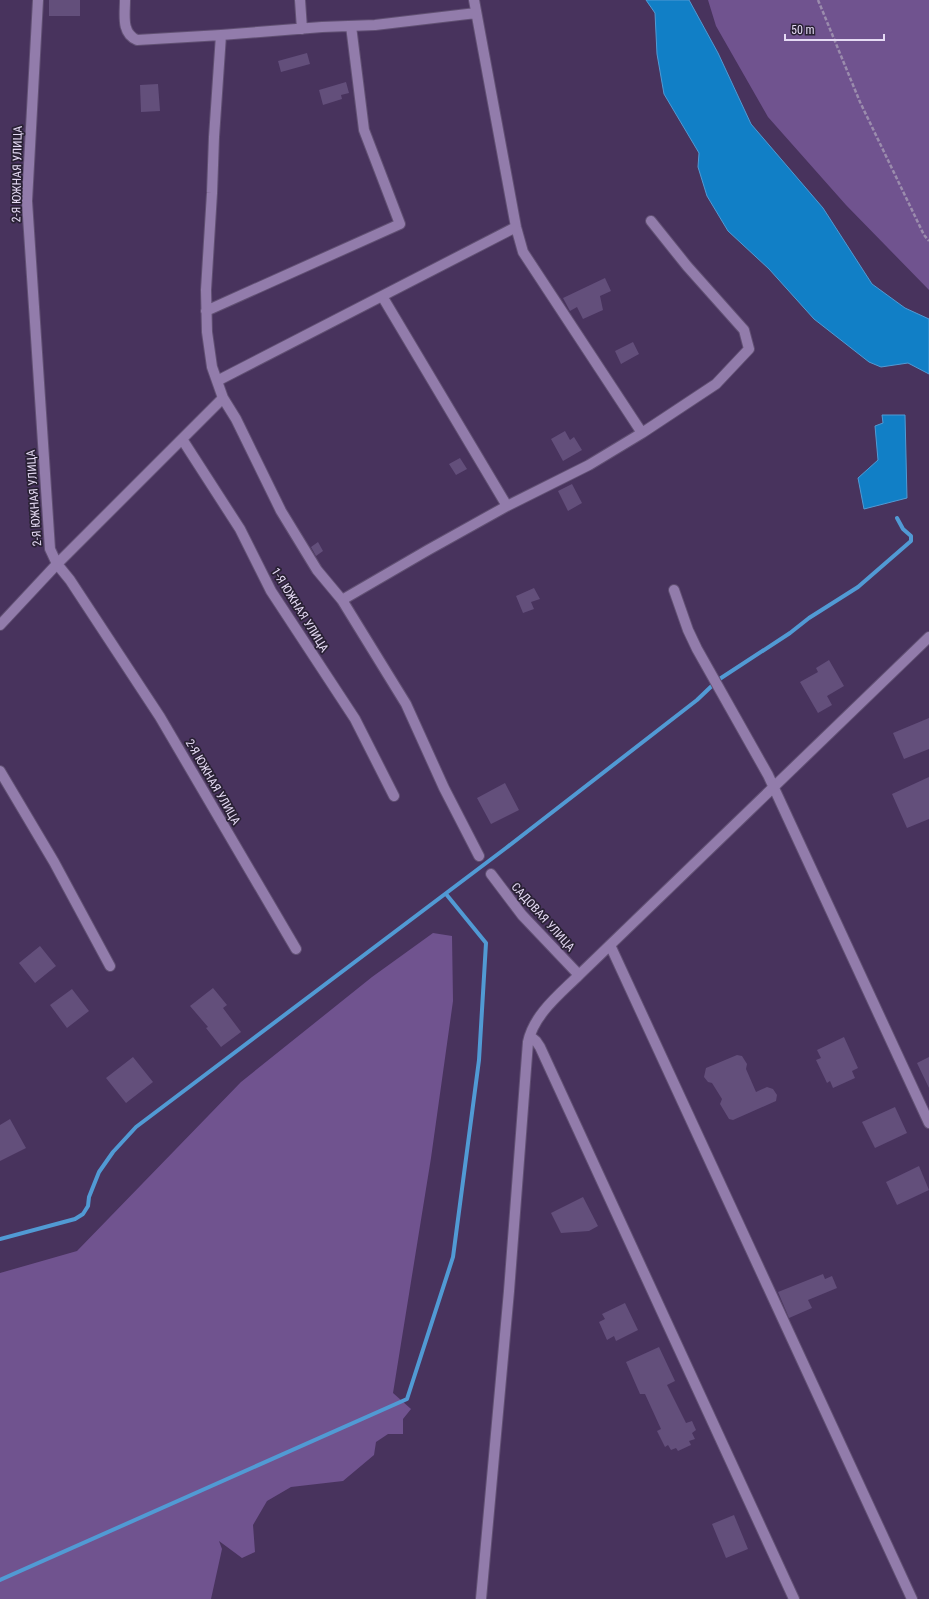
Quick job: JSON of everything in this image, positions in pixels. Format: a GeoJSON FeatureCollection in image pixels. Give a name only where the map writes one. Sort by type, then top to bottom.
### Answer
{"type":"FeatureCollection","features":[{"type":"Feature","properties":{"kind":"street","name":"2-Я ЮЖНАЯ УЛИЦА"},"geometry":{"type":"LineString","coordinates":[[38,0],[27,201],[50,549],[57,564],[70,580],[160,717],[296,950]]}},
{"type":"Feature","properties":{"kind":"street"},"geometry":{"type":"LineString","coordinates":[[125,0],[126,30],[130,37],[137,40],[375,25],[476,13]]}},
{"type":"Feature","properties":{"kind":"street"},"geometry":{"type":"LineString","coordinates":[[300,0],[302,29]]}},
{"type":"Feature","properties":{"kind":"street"},"geometry":{"type":"LineString","coordinates":[[474,0],[516,227],[523,252],[642,433]]}},
{"type":"Feature","properties":{"kind":"street"},"geometry":{"type":"LineString","coordinates":[[206,311],[400,224],[364,130],[351,26]]}},
{"type":"Feature","properties":{"kind":"street"},"geometry":{"type":"LineString","coordinates":[[221,35],[214,136],[206,311],[207,332],[212,367],[223,398],[239,426],[281,511],[317,570],[342,600],[406,704],[444,788],[479,856]]}},
{"type":"Feature","properties":{"kind":"street"},"geometry":{"type":"LineString","coordinates":[[342,600],[506,506],[589,466],[716,384],[749,349],[744,330],[687,266],[651,221]]}},
{"type":"Feature","properties":{"kind":"street"},"geometry":{"type":"LineString","coordinates":[[217,381],[516,227]]}},
{"type":"Feature","properties":{"kind":"street"},"geometry":{"type":"LineString","coordinates":[[382,296],[506,506]]}},
{"type":"Feature","properties":{"kind":"street"},"geometry":{"type":"LineString","coordinates":[[0,625],[57,564],[223,398]]}},
{"type":"Feature","properties":{"kind":"street","name":"1-Я ЮЖНАЯ УЛИЦА"},"geometry":{"type":"LineString","coordinates":[[182,439],[240,529],[271,592],[355,719],[394,796]]}},
{"type":"Feature","properties":{"kind":"street"},"geometry":{"type":"LineString","coordinates":[[674,590],[688,630],[697,649],[773,787],[929,1123]]}},
{"type":"Feature","properties":{"kind":"street"},"geometry":{"type":"LineString","coordinates":[[481,1599],[502,1373],[530,1036],[534,1025],[539,1017],[579,975],[929,637]]}},
{"type":"Feature","properties":{"kind":"street"},"geometry":{"type":"LineString","coordinates":[[0,771],[54,862],[110,966]]}},
{"type":"Feature","properties":{"kind":"street","name":"САДОВАЯ УЛИЦА"},"geometry":{"type":"LineString","coordinates":[[491,874],[522,915],[579,975]]}},
{"type":"Feature","properties":{"kind":"street"},"geometry":{"type":"LineString","coordinates":[[610,945],[912,1599]]}},
{"type":"Feature","properties":{"kind":"street"},"geometry":{"type":"LineString","coordinates":[[530,1036],[540,1047],[794,1599]]}},
{"type":"Feature","properties":{"kind":"path"},"geometry":{"type":"LineString","coordinates":[[818,0],[860,102],[924,234],[929,241]]}},
{"type":"Feature","properties":{"kind":"shaded area"},"geometry":{"type":"Polygon","coordinates":[[[708,0],[929,0],[929,290],[846,205],[768,117],[716,26],[708,0]]]}},
{"type":"Feature","properties":{"kind":"shaded area"},"geometry":{"type":"Polygon","coordinates":[[[433,933],[452,936],[453,1001],[431,1158],[393,1393],[411,1409],[403,1419],[403,1434],[388,1434],[376,1442],[374,1455],[343,1481],[291,1487],[267,1501],[253,1525],[255,1552],[242,1558],[219,1541],[222,1549],[211,1599],[0,1599],[0,1273],[77,1251],[241,1082],[372,977],[433,933]]]}},
{"type":"Feature","properties":{"kind":"water"},"geometry":{"type":"Polygon","coordinates":[[[646,0],[689,0],[718,53],[751,124],[823,208],[872,284],[905,308],[929,319],[929,374],[908,363],[881,367],[869,362],[814,319],[769,269],[728,231],[707,196],[698,167],[699,153],[664,94],[657,54],[655,13],[646,0]]]}},
{"type":"Feature","properties":{"kind":"water"},"geometry":{"type":"Polygon","coordinates":[[[882,415],[905,415],[907,498],[864,509],[858,478],[878,460],[875,426],[883,423],[882,415]]]}},
{"type":"Feature","properties":{"kind":"building"},"geometry":{"type":"Polygon","coordinates":[[[49,0],[80,0],[80,16],[49,16],[49,0]]]}},
{"type":"Feature","properties":{"kind":"building"},"geometry":{"type":"Polygon","coordinates":[[[307,53],[310,64],[281,72],[278,61],[307,53]]]}},
{"type":"Feature","properties":{"kind":"building"},"geometry":{"type":"Polygon","coordinates":[[[346,82],[349,93],[341,95],[342,99],[323,105],[319,90],[346,82]]]}},
{"type":"Feature","properties":{"kind":"building"},"geometry":{"type":"Polygon","coordinates":[[[158,84],[160,111],[141,112],[140,85],[158,84]]]}},
{"type":"Feature","properties":{"kind":"building"},"geometry":{"type":"Polygon","coordinates":[[[605,278],[611,291],[600,296],[603,310],[583,319],[577,307],[570,311],[563,298],[605,278]]]}},
{"type":"Feature","properties":{"kind":"building"},"geometry":{"type":"Polygon","coordinates":[[[633,342],[639,354],[621,364],[615,351],[633,342]]]}},
{"type":"Feature","properties":{"kind":"building"},"geometry":{"type":"Polygon","coordinates":[[[565,431],[570,440],[574,437],[582,450],[563,461],[551,439],[565,431]]]}},
{"type":"Feature","properties":{"kind":"building"},"geometry":{"type":"Polygon","coordinates":[[[460,458],[467,469],[456,475],[449,464],[460,458]]]}},
{"type":"Feature","properties":{"kind":"building"},"geometry":{"type":"Polygon","coordinates":[[[572,484],[582,503],[568,511],[558,491],[572,484]]]}},
{"type":"Feature","properties":{"kind":"building"},"geometry":{"type":"Polygon","coordinates":[[[318,542],[323,551],[316,556],[311,547],[318,542]]]}},
{"type":"Feature","properties":{"kind":"building"},"geometry":{"type":"Polygon","coordinates":[[[534,588],[540,599],[531,602],[534,609],[523,613],[516,596],[534,588]]]}},
{"type":"Feature","properties":{"kind":"building"},"geometry":{"type":"Polygon","coordinates":[[[829,660],[844,686],[827,696],[832,705],[818,713],[800,682],[818,672],[816,668],[829,660]]]}},
{"type":"Feature","properties":{"kind":"building"},"geometry":{"type":"Polygon","coordinates":[[[929,718],[929,749],[904,759],[893,733],[929,718]]]}},
{"type":"Feature","properties":{"kind":"building"},"geometry":{"type":"Polygon","coordinates":[[[929,777],[929,819],[907,828],[892,794],[929,777]]]}},
{"type":"Feature","properties":{"kind":"building"},"geometry":{"type":"Polygon","coordinates":[[[505,783],[519,810],[491,824],[477,798],[505,783]]]}},
{"type":"Feature","properties":{"kind":"building"},"geometry":{"type":"Polygon","coordinates":[[[40,946],[56,966],[35,983],[19,963],[40,946]]]}},
{"type":"Feature","properties":{"kind":"building"},"geometry":{"type":"Polygon","coordinates":[[[213,988],[227,1005],[223,1008],[241,1032],[221,1047],[206,1028],[208,1027],[190,1006],[213,988]]]}},
{"type":"Feature","properties":{"kind":"building"},"geometry":{"type":"Polygon","coordinates":[[[72,989],[89,1011],[67,1028],[50,1005],[72,989]]]}},
{"type":"Feature","properties":{"kind":"building"},"geometry":{"type":"Polygon","coordinates":[[[844,1037],[858,1068],[852,1071],[855,1078],[833,1088],[830,1081],[827,1083],[816,1060],[821,1058],[817,1050],[844,1037]]]}},
{"type":"Feature","properties":{"kind":"building"},"geometry":{"type":"Polygon","coordinates":[[[737,1055],[742,1056],[747,1064],[746,1069],[756,1092],[767,1087],[773,1089],[777,1095],[776,1101],[733,1120],[729,1119],[720,1104],[722,1099],[712,1083],[708,1082],[704,1077],[706,1068],[737,1055]]]}},
{"type":"Feature","properties":{"kind":"building"},"geometry":{"type":"Polygon","coordinates":[[[133,1057],[153,1082],[126,1103],[106,1078],[133,1057]]]}},
{"type":"Feature","properties":{"kind":"building"},"geometry":{"type":"Polygon","coordinates":[[[929,1057],[929,1088],[917,1063],[929,1057]]]}},
{"type":"Feature","properties":{"kind":"building"},"geometry":{"type":"Polygon","coordinates":[[[895,1107],[907,1133],[875,1148],[862,1122],[895,1107]]]}},
{"type":"Feature","properties":{"kind":"building"},"geometry":{"type":"Polygon","coordinates":[[[10,1119],[26,1148],[0,1161],[0,1125],[10,1119]]]}},
{"type":"Feature","properties":{"kind":"building"},"geometry":{"type":"Polygon","coordinates":[[[919,1166],[929,1190],[897,1205],[886,1182],[919,1166]]]}},
{"type":"Feature","properties":{"kind":"building"},"geometry":{"type":"Polygon","coordinates":[[[583,1197],[598,1226],[589,1231],[561,1233],[551,1213],[583,1197]]]}},
{"type":"Feature","properties":{"kind":"building"},"geometry":{"type":"Polygon","coordinates":[[[823,1274],[825,1279],[832,1276],[837,1288],[808,1300],[812,1308],[789,1318],[778,1292],[823,1274]]]}},
{"type":"Feature","properties":{"kind":"building"},"geometry":{"type":"Polygon","coordinates":[[[625,1303],[638,1330],[616,1341],[614,1336],[607,1340],[599,1322],[605,1319],[602,1314],[625,1303]]]}},
{"type":"Feature","properties":{"kind":"building"},"geometry":{"type":"Polygon","coordinates":[[[659,1347],[675,1381],[667,1385],[686,1423],[692,1421],[696,1430],[692,1433],[695,1439],[689,1441],[691,1445],[678,1451],[676,1448],[671,1450],[668,1445],[665,1447],[657,1431],[661,1429],[645,1394],[640,1394],[626,1362],[659,1347]]]}},
{"type":"Feature","properties":{"kind":"building"},"geometry":{"type":"Polygon","coordinates":[[[734,1515],[748,1549],[726,1558],[712,1524],[734,1515]]]}},
{"type":"Feature","properties":{"kind":"waterway"},"geometry":{"type":"LineString","coordinates":[[0,1239],[75,1219],[83,1214],[88,1206],[89,1197],[99,1172],[113,1152],[136,1127],[506,848],[697,700],[718,680],[790,633],[809,618],[858,587],[911,541],[911,536],[903,529],[897,518]]}},
{"type":"Feature","properties":{"kind":"waterway"},"geometry":{"type":"LineString","coordinates":[[0,1580],[407,1399],[453,1257],[479,1060],[486,943],[446,894]]}}]}
